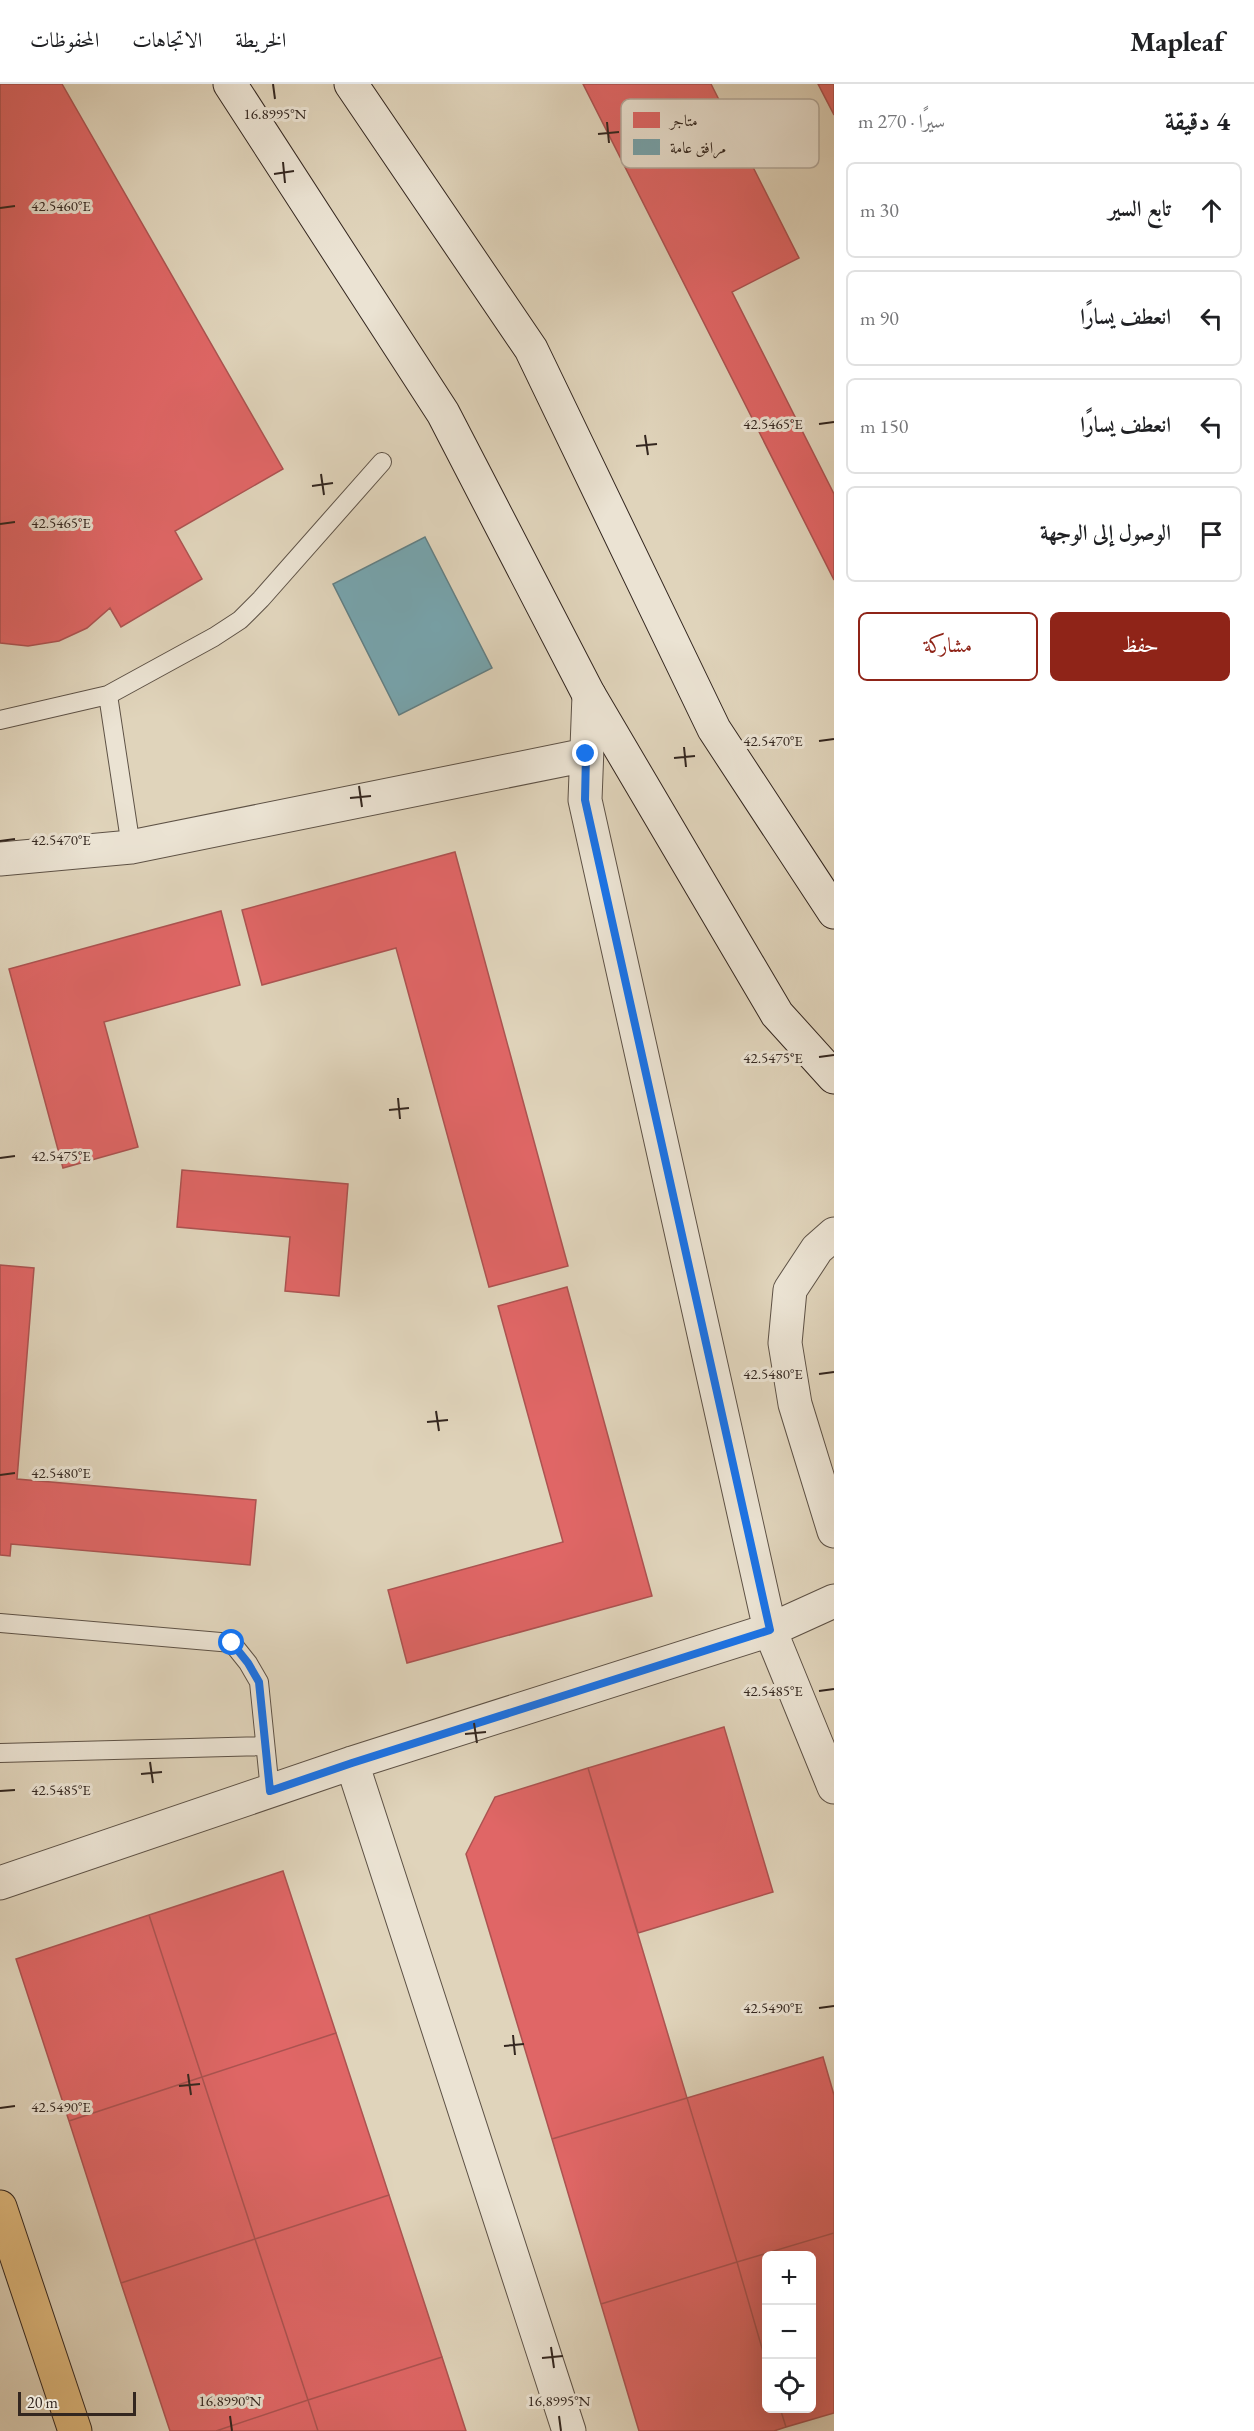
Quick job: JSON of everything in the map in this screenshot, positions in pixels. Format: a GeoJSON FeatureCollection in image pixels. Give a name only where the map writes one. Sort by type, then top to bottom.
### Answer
{"type":"FeatureCollection","features":[{"type":"Feature","properties":{"kind":"main road"},"geometry":{"type":"LineString","coordinates":[[0,2206],[75,2431]]}},
{"type":"Feature","properties":{"kind":"street"},"geometry":{"type":"LineString","coordinates":[[230,84],[442,413],[589,695],[777,1014],[834,1077]]}},
{"type":"Feature","properties":{"kind":"street"},"geometry":{"type":"LineString","coordinates":[[351,84],[531,349],[714,729],[834,912]]}},
{"type":"Feature","properties":{"kind":"street"},"geometry":{"type":"LineString","coordinates":[[589,695],[585,800],[770,1630],[834,1787]]}},
{"type":"Feature","properties":{"kind":"street"},"geometry":{"type":"LineString","coordinates":[[0,859],[130,847],[586,754]]}},
{"type":"Feature","properties":{"kind":"street"},"geometry":{"type":"LineString","coordinates":[[834,1234],[817,1249],[790,1290],[785,1343],[795,1404],[834,1531]]}},
{"type":"Feature","properties":{"kind":"street"},"geometry":{"type":"LineString","coordinates":[[0,1883],[352,1763],[770,1630],[834,1601]]}},
{"type":"Feature","properties":{"kind":"street"},"geometry":{"type":"LineString","coordinates":[[352,1763],[569,2431]]}},
{"type":"Feature","properties":{"kind":"lane"},"geometry":{"type":"LineString","coordinates":[[0,720],[108,695],[214,637],[240,620],[382,462]]}},
{"type":"Feature","properties":{"kind":"lane"},"geometry":{"type":"LineString","coordinates":[[108,695],[130,847]]}},
{"type":"Feature","properties":{"kind":"lane"},"geometry":{"type":"LineString","coordinates":[[0,1623],[232,1643],[259,1682],[270,1791]]}},
{"type":"Feature","properties":{"kind":"lane"},"geometry":{"type":"LineString","coordinates":[[0,1754],[265,1746]]}},
{"type":"Feature","properties":{"kind":"building: متاجر"},"geometry":{"type":"Polygon","coordinates":[[[0,84],[62,84],[283,469],[175,531],[202,579],[121,627],[110,608],[87,628],[59,641],[28,646],[0,643],[0,84]]]}},
{"type":"Feature","properties":{"kind":"building: متاجر"},"geometry":{"type":"Polygon","coordinates":[[[583,84],[711,84],[719,99],[621,99],[621,159],[583,84]]]}},
{"type":"Feature","properties":{"kind":"building: متاجر"},"geometry":{"type":"Polygon","coordinates":[[[818,84],[834,84],[834,115],[818,84]]]}},
{"type":"Feature","properties":{"kind":"building: متاجر"},"geometry":{"type":"Polygon","coordinates":[[[626,168],[753,168],[799,258],[732,292],[834,494],[834,580],[626,168]]]}},
{"type":"Feature","properties":{"kind":"building: متاجر"},"geometry":{"type":"Polygon","coordinates":[[[455,852],[568,1266],[489,1287],[396,948],[262,985],[242,910],[455,852]]]}},
{"type":"Feature","properties":{"kind":"building: متاجر"},"geometry":{"type":"Polygon","coordinates":[[[221,911],[240,985],[104,1022],[138,1147],[63,1168],[9,969],[221,911]]]}},
{"type":"Feature","properties":{"kind":"building: متاجر"},"geometry":{"type":"Polygon","coordinates":[[[182,1170],[348,1184],[339,1296],[285,1291],[290,1237],[177,1227],[182,1170]]]}},
{"type":"Feature","properties":{"kind":"building: متاجر"},"geometry":{"type":"Polygon","coordinates":[[[0,1265],[34,1268],[17,1479],[256,1500],[250,1565],[11,1544],[10,1556],[0,1555],[0,1265]]]}},
{"type":"Feature","properties":{"kind":"building: متاجر"},"geometry":{"type":"Polygon","coordinates":[[[567,1287],[652,1596],[407,1663],[388,1590],[563,1542],[498,1306],[567,1287]]]}},
{"type":"Feature","properties":{"kind":"building: متاجر"},"geometry":{"type":"Polygon","coordinates":[[[724,1727],[773,1892],[638,1933],[588,1768],[724,1727]]]}},
{"type":"Feature","properties":{"kind":"building: متاجر"},"geometry":{"type":"Polygon","coordinates":[[[588,1768],[687,2098],[552,2139],[466,1854],[495,1797],[588,1768]]]}},
{"type":"Feature","properties":{"kind":"building: متاجر"},"geometry":{"type":"Polygon","coordinates":[[[283,1871],[336,2033],[202,2077],[149,1915],[283,1871]]]}},
{"type":"Feature","properties":{"kind":"building: متاجر"},"geometry":{"type":"Polygon","coordinates":[[[149,1915],[202,2077],[69,2121],[16,1959],[149,1915]]]}},
{"type":"Feature","properties":{"kind":"building: متاجر"},"geometry":{"type":"Polygon","coordinates":[[[336,2033],[389,2195],[255,2239],[202,2077],[336,2033]]]}},
{"type":"Feature","properties":{"kind":"building: متاجر"},"geometry":{"type":"Polygon","coordinates":[[[823,2057],[834,2095],[834,2233],[774,2251],[762,2251],[762,2255],[737,2262],[687,2098],[823,2057]]]}},
{"type":"Feature","properties":{"kind":"building: متاجر"},"geometry":{"type":"Polygon","coordinates":[[[202,2077],[255,2239],[121,2283],[69,2121],[202,2077]]]}},
{"type":"Feature","properties":{"kind":"building: متاجر"},"geometry":{"type":"Polygon","coordinates":[[[687,2098],[737,2262],[601,2304],[552,2139],[687,2098]]]}},
{"type":"Feature","properties":{"kind":"building: متاجر"},"geometry":{"type":"Polygon","coordinates":[[[389,2195],[442,2357],[308,2400],[255,2239],[389,2195]]]}},
{"type":"Feature","properties":{"kind":"building: متاجر"},"geometry":{"type":"Polygon","coordinates":[[[834,2233],[834,2413],[786,2427],[782,2413],[816,2413],[816,2251],[774,2251],[834,2233]]]}},
{"type":"Feature","properties":{"kind":"building: متاجر"},"geometry":{"type":"Polygon","coordinates":[[[255,2239],[308,2400],[216,2431],[170,2431],[121,2283],[255,2239]]]}},
{"type":"Feature","properties":{"kind":"building: متاجر"},"geometry":{"type":"Polygon","coordinates":[[[762,2255],[762,2348],[737,2262],[762,2255]]]}},
{"type":"Feature","properties":{"kind":"building: متاجر"},"geometry":{"type":"Polygon","coordinates":[[[737,2262],[762,2348],[762,2413],[782,2413],[786,2427],[774,2431],[639,2431],[601,2304],[737,2262]]]}},
{"type":"Feature","properties":{"kind":"building: متاجر"},"geometry":{"type":"Polygon","coordinates":[[[442,2357],[466,2431],[318,2431],[308,2400],[442,2357]]]}},
{"type":"Feature","properties":{"kind":"building: متاجر"},"geometry":{"type":"Polygon","coordinates":[[[308,2400],[318,2431],[216,2431],[308,2400]]]}},
{"type":"Feature","properties":{"kind":"building: مرافق عامة"},"geometry":{"type":"Polygon","coordinates":[[[425,537],[492,668],[399,715],[333,584],[425,537]]]}},
{"type":"Feature","properties":{"kind":"route"},"geometry":{"type":"LineString","coordinates":[[232,1643],[259,1682],[270,1791],[770,1630],[585,800],[586,754]]}}]}
